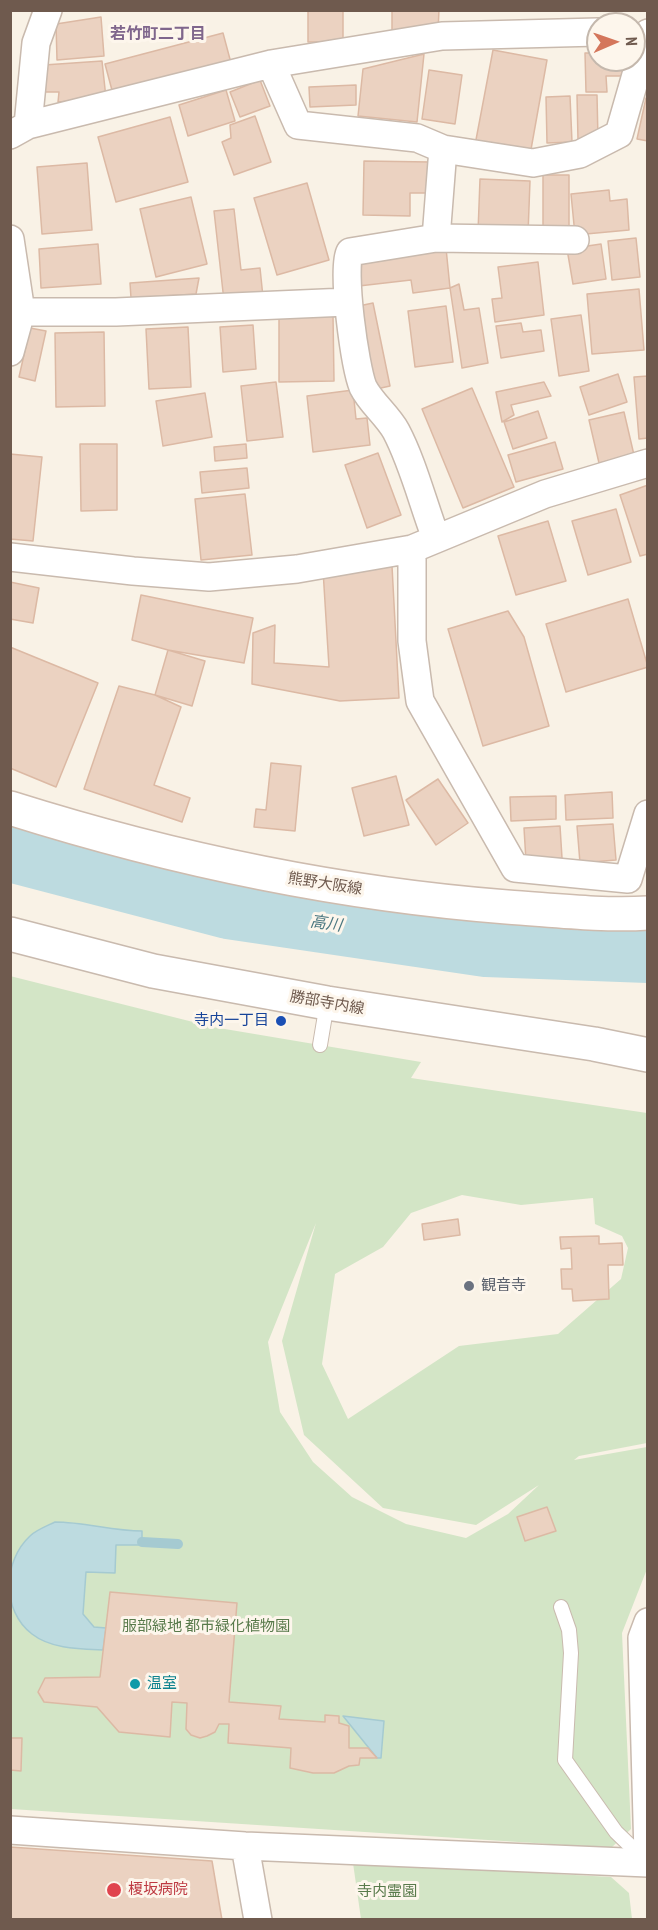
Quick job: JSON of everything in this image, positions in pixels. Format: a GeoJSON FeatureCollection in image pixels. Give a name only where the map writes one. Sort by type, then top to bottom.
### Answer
{"type":"FeatureCollection","features":[{"type":"Feature","properties":{"kind":"main road","name":"熊野大阪線"},"geometry":{"type":"LineString","coordinates":[[10,808],[127,842],[298,881],[449,902],[648,913]]}},
{"type":"Feature","properties":{"kind":"main road","name":"勝部寺内線"},"geometry":{"type":"LineString","coordinates":[[10,934],[153,971],[327,1003],[647,1051]]}},
{"type":"Feature","properties":{"kind":"street"},"geometry":{"type":"LineString","coordinates":[[48,10],[36,43],[19,130],[271,64],[442,36],[586,32]]}},
{"type":"Feature","properties":{"kind":"street"},"geometry":{"type":"LineString","coordinates":[[271,64],[298,125],[417,138],[443,149],[533,163],[580,154],[619,134],[648,32]]}},
{"type":"Feature","properties":{"kind":"street"},"geometry":{"type":"LineString","coordinates":[[436,238],[443,149]]}},
{"type":"Feature","properties":{"kind":"street"},"geometry":{"type":"LineString","coordinates":[[575,240],[436,238],[350,252],[346,259],[350,287],[347,302],[363,386],[396,431],[424,543],[412,640],[420,701],[515,868],[628,879],[648,814]]}},
{"type":"Feature","properties":{"kind":"street"},"geometry":{"type":"LineString","coordinates":[[10,239],[21,312],[10,351]]}},
{"type":"Feature","properties":{"kind":"street"},"geometry":{"type":"LineString","coordinates":[[21,312],[116,312],[347,302]]}},
{"type":"Feature","properties":{"kind":"street"},"geometry":{"type":"LineString","coordinates":[[10,557],[209,577],[297,569],[424,543],[544,494],[648,463]]}},
{"type":"Feature","properties":{"kind":"street"},"geometry":{"type":"LineString","coordinates":[[648,1622],[642,1638],[648,1855]]}},
{"type":"Feature","properties":{"kind":"street"},"geometry":{"type":"LineString","coordinates":[[10,1830],[245,1846],[648,1863]]}},
{"type":"Feature","properties":{"kind":"street"},"geometry":{"type":"LineString","coordinates":[[245,1846],[258,1920]]}},
{"type":"Feature","properties":{"kind":"lane"},"geometry":{"type":"LineString","coordinates":[[320,1045],[327,1003]]}},
{"type":"Feature","properties":{"kind":"lane"},"geometry":{"type":"LineString","coordinates":[[561,1607],[569,1630],[571,1653],[565,1761],[616,1832],[648,1863]]}},
{"type":"Feature","properties":{"kind":"green space","name":"服部緑地 都市緑化植物園"},"geometry":{"type":"Polygon","coordinates":[[[10,976],[213,1027],[421,1062],[411,1078],[647,1113],[647,1443],[579,1456],[574,1460],[647,1447],[647,1569],[622,1633],[631,1829],[611,1848],[11,1809],[10,976]],[[462,1195],[411,1213],[383,1247],[335,1274],[322,1364],[348,1419],[459,1346],[558,1334],[621,1279],[628,1248],[622,1236],[595,1224],[593,1198],[521,1205],[462,1195]],[[316,1223],[268,1342],[280,1412],[313,1462],[352,1497],[406,1524],[466,1538],[508,1514],[539,1485],[476,1525],[383,1508],[304,1435],[282,1341],[316,1223]]]}},
{"type":"Feature","properties":{"kind":"green space","name":"寺内霊園"},"geometry":{"type":"Polygon","coordinates":[[[353,1863],[611,1877],[629,1893],[632,1919],[361,1919],[353,1863]]]}},
{"type":"Feature","properties":{"kind":"water"},"geometry":{"type":"Polygon","coordinates":[[[55,1522],[142,1531],[142,1545],[116,1545],[115,1573],[86,1572],[83,1614],[94,1627],[106,1628],[103,1650],[48,1643],[32,1634],[15,1612],[9,1585],[15,1558],[21,1546],[30,1536],[55,1522]]]}},
{"type":"Feature","properties":{"kind":"water"},"geometry":{"type":"Polygon","coordinates":[[[343,1716],[384,1721],[381,1758],[377,1758],[343,1716]]]}},
{"type":"Feature","properties":{"kind":"building"},"geometry":{"type":"Polygon","coordinates":[[[308,10],[343,10],[343,42],[308,42],[308,10]]]}},
{"type":"Feature","properties":{"kind":"building"},"geometry":{"type":"Polygon","coordinates":[[[392,10],[439,10],[438,31],[392,30],[392,10]]]}},
{"type":"Feature","properties":{"kind":"building"},"geometry":{"type":"Polygon","coordinates":[[[101,17],[104,56],[57,60],[56,24],[101,17]]]}},
{"type":"Feature","properties":{"kind":"building"},"geometry":{"type":"Polygon","coordinates":[[[223,33],[231,63],[113,94],[105,64],[223,33]]]}},
{"type":"Feature","properties":{"kind":"building"},"geometry":{"type":"Polygon","coordinates":[[[493,50],[547,60],[530,155],[475,145],[493,50]]]}},
{"type":"Feature","properties":{"kind":"building"},"geometry":{"type":"Polygon","coordinates":[[[585,53],[586,72],[623,72],[623,76],[606,76],[607,92],[586,92],[585,53]]]}},
{"type":"Feature","properties":{"kind":"building"},"geometry":{"type":"Polygon","coordinates":[[[424,54],[417,122],[358,116],[363,69],[424,54]]]}},
{"type":"Feature","properties":{"kind":"building"},"geometry":{"type":"Polygon","coordinates":[[[102,61],[106,98],[58,102],[59,92],[44,92],[44,65],[102,61]]]}},
{"type":"Feature","properties":{"kind":"building"},"geometry":{"type":"Polygon","coordinates":[[[429,70],[462,75],[455,124],[422,119],[429,70]]]}},
{"type":"Feature","properties":{"kind":"building"},"geometry":{"type":"Polygon","coordinates":[[[260,80],[270,106],[240,117],[230,92],[260,80]]]}},
{"type":"Feature","properties":{"kind":"building"},"geometry":{"type":"Polygon","coordinates":[[[356,85],[356,105],[310,107],[309,87],[356,85]]]}},
{"type":"Feature","properties":{"kind":"building"},"geometry":{"type":"Polygon","coordinates":[[[226,90],[235,121],[188,136],[179,105],[226,90]]]}},
{"type":"Feature","properties":{"kind":"building"},"geometry":{"type":"Polygon","coordinates":[[[577,95],[597,95],[598,139],[578,140],[577,95]]]}},
{"type":"Feature","properties":{"kind":"building"},"geometry":{"type":"Polygon","coordinates":[[[570,96],[572,142],[547,143],[546,97],[570,96]]]}},
{"type":"Feature","properties":{"kind":"building"},"geometry":{"type":"Polygon","coordinates":[[[646,98],[648,98],[648,141],[637,139],[646,98]]]}},
{"type":"Feature","properties":{"kind":"building"},"geometry":{"type":"Polygon","coordinates":[[[255,116],[271,162],[234,175],[222,142],[231,138],[230,125],[255,116]]]}},
{"type":"Feature","properties":{"kind":"building"},"geometry":{"type":"Polygon","coordinates":[[[170,117],[188,182],[116,202],[98,137],[170,117]]]}},
{"type":"Feature","properties":{"kind":"building"},"geometry":{"type":"Polygon","coordinates":[[[364,161],[430,162],[430,193],[410,193],[410,216],[363,215],[364,161]]]}},
{"type":"Feature","properties":{"kind":"building"},"geometry":{"type":"Polygon","coordinates":[[[87,163],[92,230],[42,234],[37,167],[87,163]]]}},
{"type":"Feature","properties":{"kind":"building"},"geometry":{"type":"Polygon","coordinates":[[[543,175],[569,175],[569,234],[543,234],[543,175]]]}},
{"type":"Feature","properties":{"kind":"building"},"geometry":{"type":"Polygon","coordinates":[[[480,179],[530,181],[528,234],[478,232],[480,179]]]}},
{"type":"Feature","properties":{"kind":"building"},"geometry":{"type":"Polygon","coordinates":[[[307,183],[329,260],[277,275],[254,198],[307,183]]]}},
{"type":"Feature","properties":{"kind":"building"},"geometry":{"type":"Polygon","coordinates":[[[609,190],[610,201],[627,199],[629,230],[575,235],[571,194],[609,190]]]}},
{"type":"Feature","properties":{"kind":"building"},"geometry":{"type":"Polygon","coordinates":[[[191,197],[207,264],[156,277],[140,209],[191,197]]]}},
{"type":"Feature","properties":{"kind":"building"},"geometry":{"type":"Polygon","coordinates":[[[234,209],[241,270],[260,268],[263,297],[224,301],[214,211],[234,209]]]}},
{"type":"Feature","properties":{"kind":"building"},"geometry":{"type":"Polygon","coordinates":[[[636,238],[640,277],[612,280],[608,241],[636,238]]]}},
{"type":"Feature","properties":{"kind":"building"},"geometry":{"type":"Polygon","coordinates":[[[98,244],[101,284],[41,288],[39,249],[98,244]]]}},
{"type":"Feature","properties":{"kind":"building"},"geometry":{"type":"Polygon","coordinates":[[[601,244],[606,279],[573,284],[567,249],[601,244]]]}},
{"type":"Feature","properties":{"kind":"building"},"geometry":{"type":"Polygon","coordinates":[[[446,248],[450,288],[413,293],[411,280],[350,287],[347,259],[446,248]]]}},
{"type":"Feature","properties":{"kind":"building"},"geometry":{"type":"Polygon","coordinates":[[[538,262],[544,315],[495,322],[492,299],[502,298],[498,267],[538,262]]]}},
{"type":"Feature","properties":{"kind":"building"},"geometry":{"type":"Polygon","coordinates":[[[199,278],[196,294],[131,298],[130,283],[199,278]]]}},
{"type":"Feature","properties":{"kind":"building"},"geometry":{"type":"Polygon","coordinates":[[[459,284],[464,310],[479,308],[488,363],[462,368],[450,288],[459,284]]]}},
{"type":"Feature","properties":{"kind":"building"},"geometry":{"type":"Polygon","coordinates":[[[639,289],[644,350],[592,354],[587,294],[639,289]]]}},
{"type":"Feature","properties":{"kind":"building"},"geometry":{"type":"Polygon","coordinates":[[[373,303],[390,386],[372,390],[354,307],[373,303]]]}},
{"type":"Feature","properties":{"kind":"building"},"geometry":{"type":"Polygon","coordinates":[[[446,306],[453,362],[415,367],[408,311],[446,306]]]}},
{"type":"Feature","properties":{"kind":"building"},"geometry":{"type":"Polygon","coordinates":[[[279,315],[333,315],[334,381],[279,382],[279,315]]]}},
{"type":"Feature","properties":{"kind":"building"},"geometry":{"type":"Polygon","coordinates":[[[581,315],[589,371],[559,376],[551,319],[581,315]]]}},
{"type":"Feature","properties":{"kind":"building"},"geometry":{"type":"Polygon","coordinates":[[[521,323],[523,332],[541,330],[544,351],[501,358],[496,326],[521,323]]]}},
{"type":"Feature","properties":{"kind":"building"},"geometry":{"type":"Polygon","coordinates":[[[253,325],[256,369],[223,372],[220,327],[253,325]]]}},
{"type":"Feature","properties":{"kind":"building"},"geometry":{"type":"Polygon","coordinates":[[[188,327],[191,387],[149,389],[146,329],[188,327]]]}},
{"type":"Feature","properties":{"kind":"building"},"geometry":{"type":"Polygon","coordinates":[[[30,328],[46,331],[35,381],[19,377],[30,328]]]}},
{"type":"Feature","properties":{"kind":"building"},"geometry":{"type":"Polygon","coordinates":[[[104,332],[105,406],[56,407],[55,333],[104,332]]]}},
{"type":"Feature","properties":{"kind":"building"},"geometry":{"type":"Polygon","coordinates":[[[618,374],[627,402],[589,415],[580,387],[618,374]]]}},
{"type":"Feature","properties":{"kind":"building"},"geometry":{"type":"Polygon","coordinates":[[[648,376],[648,438],[639,439],[634,377],[648,376]]]}},
{"type":"Feature","properties":{"kind":"building"},"geometry":{"type":"Polygon","coordinates":[[[276,382],[283,437],[247,441],[241,386],[276,382]]]}},
{"type":"Feature","properties":{"kind":"building"},"geometry":{"type":"Polygon","coordinates":[[[544,382],[551,396],[511,405],[514,415],[502,422],[496,392],[544,382]]]}},
{"type":"Feature","properties":{"kind":"building"},"geometry":{"type":"Polygon","coordinates":[[[472,388],[514,487],[463,508],[422,409],[472,388]]]}},
{"type":"Feature","properties":{"kind":"building"},"geometry":{"type":"Polygon","coordinates":[[[353,390],[356,419],[367,418],[370,445],[313,452],[307,396],[353,390]]]}},
{"type":"Feature","properties":{"kind":"building"},"geometry":{"type":"Polygon","coordinates":[[[205,393],[212,437],[163,446],[156,401],[205,393]]]}},
{"type":"Feature","properties":{"kind":"building"},"geometry":{"type":"Polygon","coordinates":[[[538,411],[547,438],[513,449],[504,422],[538,411]]]}},
{"type":"Feature","properties":{"kind":"building"},"geometry":{"type":"Polygon","coordinates":[[[624,412],[634,455],[599,463],[589,420],[624,412]]]}},
{"type":"Feature","properties":{"kind":"building"},"geometry":{"type":"Polygon","coordinates":[[[555,442],[563,469],[516,482],[508,455],[555,442]]]}},
{"type":"Feature","properties":{"kind":"building"},"geometry":{"type":"Polygon","coordinates":[[[80,444],[117,444],[117,510],[81,511],[80,444]]]}},
{"type":"Feature","properties":{"kind":"building"},"geometry":{"type":"Polygon","coordinates":[[[246,444],[247,458],[215,461],[214,447],[246,444]]]}},
{"type":"Feature","properties":{"kind":"building"},"geometry":{"type":"Polygon","coordinates":[[[378,453],[401,515],[367,528],[345,465],[378,453]]]}},
{"type":"Feature","properties":{"kind":"building"},"geometry":{"type":"Polygon","coordinates":[[[10,454],[42,457],[33,541],[10,539],[10,454]]]}},
{"type":"Feature","properties":{"kind":"building"},"geometry":{"type":"Polygon","coordinates":[[[247,468],[249,488],[202,493],[200,472],[247,468]]]}},
{"type":"Feature","properties":{"kind":"building"},"geometry":{"type":"Polygon","coordinates":[[[648,485],[648,554],[640,556],[620,495],[648,485]]]}},
{"type":"Feature","properties":{"kind":"building"},"geometry":{"type":"Polygon","coordinates":[[[245,494],[252,555],[201,560],[195,499],[245,494]]]}},
{"type":"Feature","properties":{"kind":"building"},"geometry":{"type":"Polygon","coordinates":[[[616,509],[631,562],[588,575],[572,521],[616,509]]]}},
{"type":"Feature","properties":{"kind":"building"},"geometry":{"type":"Polygon","coordinates":[[[548,521],[566,581],[516,595],[498,536],[548,521]]]}},
{"type":"Feature","properties":{"kind":"building"},"geometry":{"type":"Polygon","coordinates":[[[392,566],[399,698],[340,701],[252,684],[253,633],[275,625],[274,663],[329,667],[323,570],[392,566]]]}},
{"type":"Feature","properties":{"kind":"building"},"geometry":{"type":"Polygon","coordinates":[[[10,582],[39,588],[33,623],[10,619],[10,582]]]}},
{"type":"Feature","properties":{"kind":"building"},"geometry":{"type":"Polygon","coordinates":[[[141,595],[253,618],[244,663],[168,650],[132,640],[141,595]]]}},
{"type":"Feature","properties":{"kind":"building"},"geometry":{"type":"Polygon","coordinates":[[[628,599],[648,667],[566,692],[546,624],[628,599]]]}},
{"type":"Feature","properties":{"kind":"building"},"geometry":{"type":"Polygon","coordinates":[[[508,611],[524,637],[549,726],[483,746],[448,629],[508,611]]]}},
{"type":"Feature","properties":{"kind":"building"},"geometry":{"type":"Polygon","coordinates":[[[10,647],[98,683],[56,787],[10,768],[10,647]]]}},
{"type":"Feature","properties":{"kind":"building"},"geometry":{"type":"Polygon","coordinates":[[[168,650],[205,661],[192,706],[155,695],[168,650]]]}},
{"type":"Feature","properties":{"kind":"building"},"geometry":{"type":"Polygon","coordinates":[[[119,686],[155,695],[181,707],[154,785],[190,798],[182,822],[84,789],[119,686]]]}},
{"type":"Feature","properties":{"kind":"building"},"geometry":{"type":"Polygon","coordinates":[[[271,763],[301,766],[295,831],[254,827],[256,809],[266,810],[271,763]]]}},
{"type":"Feature","properties":{"kind":"building"},"geometry":{"type":"Polygon","coordinates":[[[396,776],[409,825],[364,836],[352,788],[396,776]]]}},
{"type":"Feature","properties":{"kind":"building"},"geometry":{"type":"Polygon","coordinates":[[[438,779],[468,823],[436,845],[406,800],[438,779]]]}},
{"type":"Feature","properties":{"kind":"building"},"geometry":{"type":"Polygon","coordinates":[[[612,792],[613,818],[566,820],[565,795],[612,792]]]}},
{"type":"Feature","properties":{"kind":"building"},"geometry":{"type":"Polygon","coordinates":[[[556,796],[556,819],[511,821],[510,797],[556,796]]]}},
{"type":"Feature","properties":{"kind":"building"},"geometry":{"type":"Polygon","coordinates":[[[613,824],[616,860],[580,863],[577,826],[613,824]]]}},
{"type":"Feature","properties":{"kind":"building"},"geometry":{"type":"Polygon","coordinates":[[[560,826],[562,858],[526,861],[524,828],[560,826]]]}},
{"type":"Feature","properties":{"kind":"building"},"geometry":{"type":"Polygon","coordinates":[[[458,1219],[460,1235],[424,1240],[422,1224],[458,1219]]]}},
{"type":"Feature","properties":{"kind":"building"},"geometry":{"type":"Polygon","coordinates":[[[599,1236],[599,1244],[622,1243],[623,1265],[608,1265],[609,1299],[573,1301],[572,1289],[562,1289],[561,1269],[572,1269],[571,1248],[561,1249],[560,1237],[599,1236]]]}},
{"type":"Feature","properties":{"kind":"building"},"geometry":{"type":"Polygon","coordinates":[[[547,1507],[556,1531],[525,1541],[517,1517],[547,1507]]]}},
{"type":"Feature","properties":{"kind":"building","name":"温室"},"geometry":{"type":"Polygon","coordinates":[[[110,1592],[237,1603],[229,1702],[281,1706],[279,1719],[325,1722],[325,1715],[339,1716],[339,1723],[349,1726],[349,1748],[368,1748],[377,1758],[360,1758],[359,1765],[349,1766],[334,1773],[313,1773],[290,1768],[291,1748],[228,1743],[229,1724],[219,1724],[215,1732],[207,1736],[200,1738],[191,1735],[186,1729],[187,1703],[172,1702],[170,1737],[119,1732],[97,1707],[44,1702],[38,1692],[45,1678],[100,1677],[110,1592]]]}},
{"type":"Feature","properties":{"kind":"building"},"geometry":{"type":"Polygon","coordinates":[[[10,1738],[22,1738],[21,1771],[10,1770],[10,1738]]]}},
{"type":"Feature","properties":{"kind":"building","name":"榎坂病院"},"geometry":{"type":"Polygon","coordinates":[[[10,1847],[212,1861],[222,1920],[10,1920],[10,1847]]]}},
{"type":"Feature","properties":{"kind":"waterway","name":"高川"},"geometry":{"type":"LineString","coordinates":[[10,852],[228,909],[486,947],[648,953]]}},
{"type":"Feature","properties":{"kind":"waterway"},"geometry":{"type":"LineString","coordinates":[[142,1542],[178,1544]]}},
{"type":"Feature","properties":{"kind":"place","name":"寺内一丁目"},"geometry":{"type":"Point","coordinates":[281,1021]}},
{"type":"Feature","properties":{"kind":"place","name":"観音寺"},"geometry":{"type":"Point","coordinates":[469,1286]}},
{"type":"Feature","properties":{"kind":"place","name":"温室"},"geometry":{"type":"Point","coordinates":[135,1684]}},
{"type":"Feature","properties":{"kind":"place","name":"榎坂病院"},"geometry":{"type":"Point","coordinates":[114,1890]}},
{"type":"Feature","properties":{"kind":"district","name":"若竹町二丁目"},"geometry":{"type":"Point","coordinates":[158,34]}}]}
